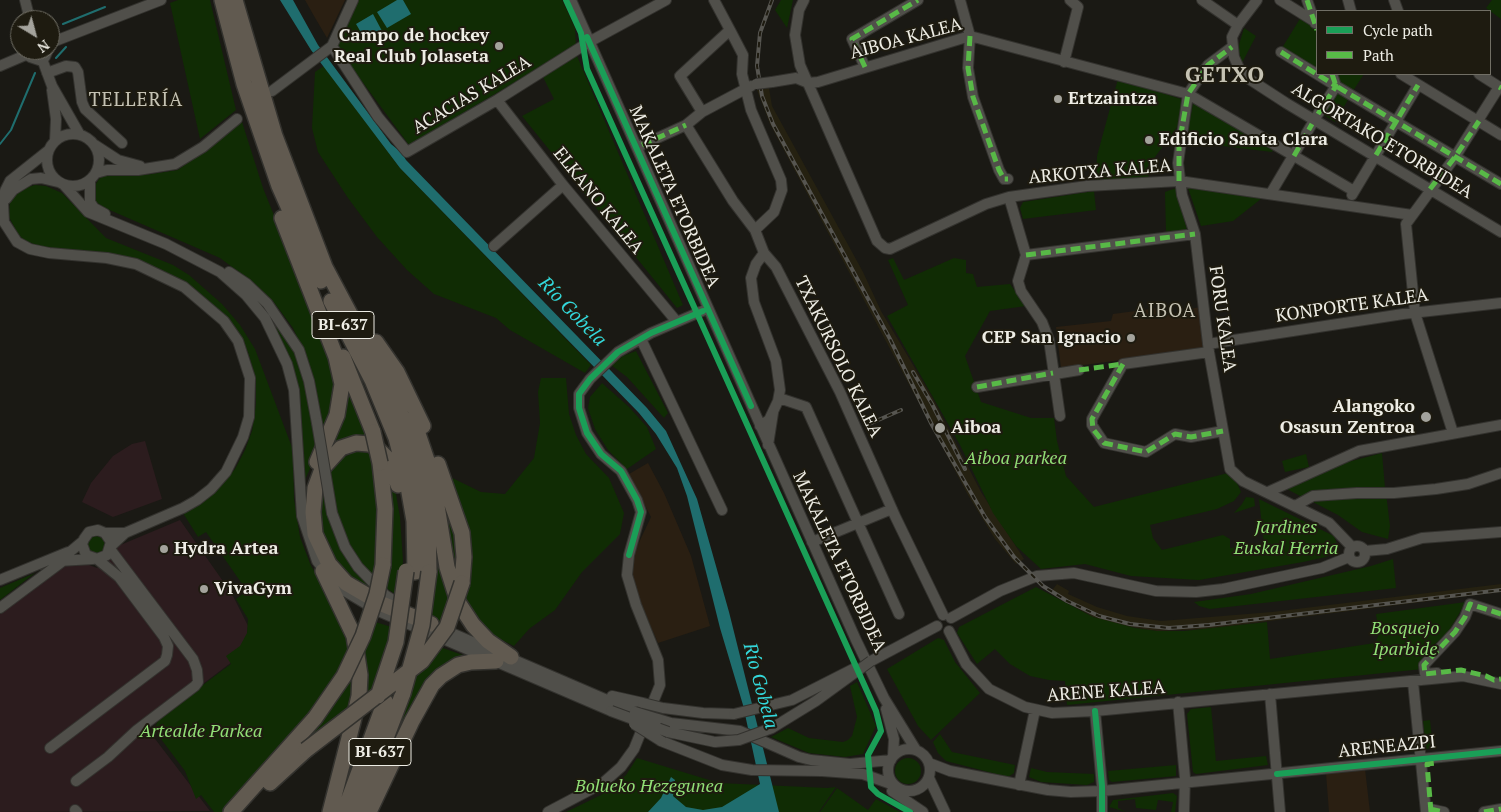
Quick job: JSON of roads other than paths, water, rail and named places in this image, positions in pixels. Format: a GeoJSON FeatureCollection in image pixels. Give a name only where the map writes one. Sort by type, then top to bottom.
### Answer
{"type":"FeatureCollection","features":[{"type":"Feature","properties":{"kind":"highway","name":"BI-637"},"geometry":{"type":"LineString","coordinates":[[222,0],[244,84],[279,186],[295,225],[372,380],[396,438],[407,481],[414,522],[416,572],[422,625],[403,693],[358,812]]}},
{"type":"Feature","properties":{"kind":"highway","name":"BI-637"},"geometry":{"type":"LineString","coordinates":[[235,0],[275,136],[325,267],[392,393],[408,432],[420,478],[428,523],[416,572],[407,633],[380,703],[344,812]]}},
{"type":"Feature","properties":{"kind":"highway"},"geometry":{"type":"LineString","coordinates":[[244,84],[260,155],[298,262],[336,357],[342,384],[337,415],[309,486],[306,512],[308,537]]}},
{"type":"Feature","properties":{"kind":"highway"},"geometry":{"type":"LineString","coordinates":[[231,812],[315,718],[344,676],[363,636],[377,594],[383,565],[385,509],[380,463],[373,432],[260,155]]}},
{"type":"Feature","properties":{"kind":"highway"},"geometry":{"type":"LineString","coordinates":[[309,224],[376,342],[410,410],[425,451],[437,496],[449,574],[458,602],[473,625],[504,659]]}},
{"type":"Feature","properties":{"kind":"highway"},"geometry":{"type":"LineString","coordinates":[[244,812],[272,781],[306,750],[422,661],[447,627],[462,583],[464,557],[462,533],[444,479],[406,388],[376,342]]}},
{"type":"Feature","properties":{"kind":"highway"},"geometry":{"type":"LineString","coordinates":[[416,572],[402,513],[398,486],[391,462],[382,452],[370,444],[356,443],[341,448],[322,469],[315,488],[313,523],[324,555],[336,573],[355,590],[382,604],[431,624]]}},
{"type":"Feature","properties":{"kind":"highway"},"geometry":{"type":"LineString","coordinates":[[323,571],[354,636],[360,675],[359,696],[330,812]]}},
{"type":"Feature","properties":{"kind":"highway"},"geometry":{"type":"LineString","coordinates":[[369,812],[412,720],[432,685],[441,676],[458,665],[504,659]]}},
{"type":"Feature","properties":{"kind":"highway"},"geometry":{"type":"LineString","coordinates":[[334,812],[380,703]]}},
{"type":"Feature","properties":{"kind":"street"},"geometry":{"type":"LineString","coordinates":[[60,39],[161,0]]}},
{"type":"Feature","properties":{"kind":"street"},"geometry":{"type":"LineString","coordinates":[[272,91],[330,46],[353,0]]}},
{"type":"Feature","properties":{"kind":"street","name":"MAKALETA ETORBIDEA"},"geometry":{"type":"LineString","coordinates":[[570,0],[812,542],[884,698],[916,750]]}},
{"type":"Feature","properties":{"kind":"street","name":"ACACIAS KALEA"},"geometry":{"type":"LineString","coordinates":[[330,46],[378,117],[407,152],[497,100],[589,42],[666,0]]}},
{"type":"Feature","properties":{"kind":"street"},"geometry":{"type":"LineString","coordinates":[[714,0],[743,54],[742,74],[751,86],[751,110],[782,180],[782,190],[774,212],[755,230]]}},
{"type":"Feature","properties":{"kind":"street"},"geometry":{"type":"LineString","coordinates":[[804,0],[799,10],[795,35],[800,65],[808,83]]}},
{"type":"Feature","properties":{"kind":"street"},"geometry":{"type":"LineString","coordinates":[[865,67],[852,39],[918,0]]}},
{"type":"Feature","properties":{"kind":"street"},"geometry":{"type":"LineString","coordinates":[[960,0],[970,36],[968,68],[973,97],[1000,170],[1004,179],[1008,179]]}},
{"type":"Feature","properties":{"kind":"street"},"geometry":{"type":"LineString","coordinates":[[1064,62],[1078,7],[1070,0]]}},
{"type":"Feature","properties":{"kind":"street"},"geometry":{"type":"LineString","coordinates":[[1202,0],[1238,24]]}},
{"type":"Feature","properties":{"kind":"street"},"geometry":{"type":"LineString","coordinates":[[1232,47],[1232,37],[1238,24],[1257,0]]}},
{"type":"Feature","properties":{"kind":"street"},"geometry":{"type":"LineString","coordinates":[[1280,0],[1316,25]]}},
{"type":"Feature","properties":{"kind":"street"},"geometry":{"type":"LineString","coordinates":[[1308,0],[1316,25]]}},
{"type":"Feature","properties":{"kind":"street"},"geometry":{"type":"LineString","coordinates":[[702,112],[680,76],[730,30]]}},
{"type":"Feature","properties":{"kind":"street","name":"AIBOA KALEA"},"geometry":{"type":"LineString","coordinates":[[642,145],[686,125],[702,112],[751,86],[796,78],[808,83],[970,36],[1188,94],[1354,191]]}},
{"type":"Feature","properties":{"kind":"street","name":"FORU KALEA"},"geometry":{"type":"LineString","coordinates":[[1232,47],[1208,64],[1188,94],[1179,145],[1179,181],[1195,234],[1208,348],[1230,469],[1243,481],[1329,523],[1350,552]]}},
{"type":"Feature","properties":{"kind":"street","name":"ALGORTAKO ETORBIDEA"},"geometry":{"type":"LineString","coordinates":[[1232,47],[1239,68],[1254,83],[1501,232]]}},
{"type":"Feature","properties":{"kind":"street"},"geometry":{"type":"LineString","coordinates":[[1281,52],[1316,74]]}},
{"type":"Feature","properties":{"kind":"street"},"geometry":{"type":"LineString","coordinates":[[0,66],[12,60]]}},
{"type":"Feature","properties":{"kind":"street"},"geometry":{"type":"LineString","coordinates":[[42,60],[52,86],[80,135],[118,160],[156,168]]}},
{"type":"Feature","properties":{"kind":"street"},"geometry":{"type":"LineString","coordinates":[[47,73],[66,66],[75,67],[78,72],[82,102],[85,109],[122,143]]}},
{"type":"Feature","properties":{"kind":"street"},"geometry":{"type":"LineString","coordinates":[[1318,75],[1501,184]]}},
{"type":"Feature","properties":{"kind":"street"},"geometry":{"type":"LineString","coordinates":[[1332,75],[1336,86]]}},
{"type":"Feature","properties":{"kind":"street"},"geometry":{"type":"LineString","coordinates":[[1403,75],[1501,135]]}},
{"type":"Feature","properties":{"kind":"street"},"geometry":{"type":"LineString","coordinates":[[1453,433],[1415,314],[1406,224],[1455,157],[1500,88],[1480,75]]}},
{"type":"Feature","properties":{"kind":"street","name":"ARKOTXA KALEA"},"geometry":{"type":"LineString","coordinates":[[808,83],[877,241],[882,246],[890,249],[986,204],[1009,197],[1087,186],[1179,181],[1348,204],[1412,215]]}},
{"type":"Feature","properties":{"kind":"street"},"geometry":{"type":"LineString","coordinates":[[1348,204],[1418,85]]}},
{"type":"Feature","properties":{"kind":"street"},"geometry":{"type":"LineString","coordinates":[[52,86],[56,119],[55,141]]}},
{"type":"Feature","properties":{"kind":"street"},"geometry":{"type":"LineString","coordinates":[[1318,114],[1336,86]]}},
{"type":"Feature","properties":{"kind":"street","name":"ELKANO KALEA"},"geometry":{"type":"LineString","coordinates":[[497,100],[563,185],[676,322]]}},
{"type":"Feature","properties":{"kind":"street"},"geometry":{"type":"LineString","coordinates":[[4,212],[6,198],[21,184],[41,178],[78,186],[93,176],[107,170],[156,168],[175,164],[186,159],[237,119]]}},
{"type":"Feature","properties":{"kind":"street"},"geometry":{"type":"LineString","coordinates":[[1271,193],[1312,124]]}},
{"type":"Feature","properties":{"kind":"street","name":"TXAKURSOLO KALEA"},"geometry":{"type":"LineString","coordinates":[[686,125],[733,201],[755,230],[764,253],[776,268],[840,392],[892,509],[947,616]]}},
{"type":"Feature","properties":{"kind":"street"},"geometry":{"type":"LineString","coordinates":[[0,608],[63,561],[64,556],[83,541],[86,535],[94,531],[125,533],[183,508],[211,490],[226,472],[235,456],[249,417],[250,378],[238,341],[224,321],[184,287],[136,264],[30,249],[17,242],[9,232],[4,222],[3,203],[10,181],[49,150],[55,141],[67,135],[80,135]]}},
{"type":"Feature","properties":{"kind":"street"},"geometry":{"type":"LineString","coordinates":[[95,145],[99,159],[89,195],[94,208],[218,265],[247,284],[267,303],[299,350],[309,381],[332,513],[345,547],[358,567],[386,595],[431,624],[722,765],[752,770],[822,771],[873,777],[906,791],[930,812]]}},
{"type":"Feature","properties":{"kind":"street"},"geometry":{"type":"LineString","coordinates":[[49,150],[48,168],[88,212],[166,244],[220,272],[246,295],[265,318],[287,364],[294,390],[302,516],[308,537],[323,571],[338,587],[362,603],[504,659],[611,696],[663,708],[703,713],[734,714],[792,700],[937,626]]}},
{"type":"Feature","properties":{"kind":"street"},"geometry":{"type":"LineString","coordinates":[[494,246],[563,185]]}},
{"type":"Feature","properties":{"kind":"street"},"geometry":{"type":"LineString","coordinates":[[1009,197],[1026,256],[1018,281],[1021,291],[1042,322],[1049,340],[1060,416]]}},
{"type":"Feature","properties":{"kind":"street"},"geometry":{"type":"LineString","coordinates":[[1026,256],[1195,234]]}},
{"type":"Feature","properties":{"kind":"street"},"geometry":{"type":"LineString","coordinates":[[760,426],[768,420],[774,410],[780,390],[776,361],[754,302],[751,278],[756,264],[764,253]]}},
{"type":"Feature","properties":{"kind":"street","name":"KONPORTE KALEA"},"geometry":{"type":"LineString","coordinates":[[1223,431],[1191,437],[1175,434],[1146,452],[1104,443],[1093,429],[1092,420],[1123,364],[1415,314],[1501,303]]}},
{"type":"Feature","properties":{"kind":"street"},"geometry":{"type":"LineString","coordinates":[[548,812],[603,784],[621,767],[634,749],[660,685],[658,660],[636,605],[627,575],[629,556],[641,512],[637,500],[621,471],[600,454],[587,433],[580,408],[579,394],[590,379],[611,358],[641,339],[707,309]]}},
{"type":"Feature","properties":{"kind":"street"},"geometry":{"type":"LineString","coordinates":[[641,339],[722,510]]}},
{"type":"Feature","properties":{"kind":"street"},"geometry":{"type":"LineString","coordinates":[[977,387],[1079,370]]}},
{"type":"Feature","properties":{"kind":"street"},"geometry":{"type":"LineString","coordinates":[[779,398],[806,407],[899,614]]}},
{"type":"Feature","properties":{"kind":"street"},"geometry":{"type":"LineString","coordinates":[[751,406],[758,412],[774,410]]}},
{"type":"Feature","properties":{"kind":"street"},"geometry":{"type":"LineString","coordinates":[[768,445],[774,410]]}},
{"type":"Feature","properties":{"kind":"street"},"geometry":{"type":"LineString","coordinates":[[1268,492],[1358,451],[1501,425]]}},
{"type":"Feature","properties":{"kind":"street"},"geometry":{"type":"LineString","coordinates":[[1295,506],[1313,496],[1357,493],[1394,494],[1436,489],[1468,484],[1501,473]]}},
{"type":"Feature","properties":{"kind":"street"},"geometry":{"type":"LineString","coordinates":[[812,542],[892,509]]}},
{"type":"Feature","properties":{"kind":"street"},"geometry":{"type":"LineString","coordinates":[[947,616],[953,624],[949,631],[941,630],[937,626],[937,620],[1000,590],[1037,576],[1074,573],[1156,592],[1196,592],[1322,568],[1359,546],[1365,551],[1387,549],[1422,538],[1501,532]]}},
{"type":"Feature","properties":{"kind":"street"},"geometry":{"type":"LineString","coordinates":[[76,780],[108,757],[137,730],[198,682],[198,670],[193,659],[111,548],[110,539],[105,533]]}},
{"type":"Feature","properties":{"kind":"street"},"geometry":{"type":"LineString","coordinates":[[43,563],[95,559],[107,555],[125,533]]}},
{"type":"Feature","properties":{"kind":"street"},"geometry":{"type":"LineString","coordinates":[[50,748],[165,661],[167,655],[168,646],[164,637],[119,578],[84,552],[83,541]]}},
{"type":"Feature","properties":{"kind":"street"},"geometry":{"type":"LineString","coordinates":[[0,580],[71,550]]}},
{"type":"Feature","properties":{"kind":"street"},"geometry":{"type":"LineString","coordinates":[[1350,552],[1352,561],[1358,563],[1365,557],[1365,551]]}},
{"type":"Feature","properties":{"kind":"street"},"geometry":{"type":"LineString","coordinates":[[1501,614],[1470,604],[1466,617],[1456,632],[1424,665],[1425,674],[1461,670],[1486,676],[1494,680],[1501,679]]}},
{"type":"Feature","properties":{"kind":"street","name":"ARENE KALEA"},"geometry":{"type":"LineString","coordinates":[[949,631],[966,664],[979,679],[998,695],[1035,710],[1052,713],[1095,711],[1463,676],[1501,684]]}},
{"type":"Feature","properties":{"kind":"street"},"geometry":{"type":"LineString","coordinates":[[665,737],[715,742],[739,740],[772,728],[816,701],[871,661]]}},
{"type":"Feature","properties":{"kind":"street"},"geometry":{"type":"LineString","coordinates":[[567,681],[635,712],[671,723],[740,731],[799,757],[830,763],[863,763],[892,758],[906,749],[916,750],[929,771],[945,812]]}},
{"type":"Feature","properties":{"kind":"street"},"geometry":{"type":"LineString","coordinates":[[1413,682],[1420,759],[1429,811]]}},
{"type":"Feature","properties":{"kind":"street"},"geometry":{"type":"LineString","coordinates":[[1270,694],[1280,812]]}},
{"type":"Feature","properties":{"kind":"street","name":"MAKALETA ETORBIDEA"},"geometry":{"type":"LineString","coordinates":[[884,698],[893,733],[892,758]]}},
{"type":"Feature","properties":{"kind":"street"},"geometry":{"type":"LineString","coordinates":[[1178,702],[1186,783],[1184,812]]}},
{"type":"Feature","properties":{"kind":"street"},"geometry":{"type":"LineString","coordinates":[[1019,785],[1035,710]]}},
{"type":"Feature","properties":{"kind":"street"},"geometry":{"type":"LineString","coordinates":[[1095,711],[1102,812]]}},
{"type":"Feature","properties":{"kind":"street","name":"ARENEAZPI"},"geometry":{"type":"LineString","coordinates":[[929,771],[948,771],[1019,785],[1071,792],[1102,791],[1501,751]]}},
{"type":"Feature","properties":{"kind":"street"},"geometry":{"type":"LineString","coordinates":[[1429,811],[1427,764],[1501,757]]}},
{"type":"Feature","properties":{"kind":"street"},"geometry":{"type":"LineString","coordinates":[[892,758],[888,773],[894,785]]}},
{"type":"Feature","properties":{"kind":"street"},"geometry":{"type":"LineString","coordinates":[[906,791],[917,790],[929,771]]}},
{"type":"Feature","properties":{"kind":"street"},"geometry":{"type":"LineString","coordinates":[[855,774],[900,796],[923,812]]}},
{"type":"Feature","properties":{"kind":"street"},"geometry":{"type":"LineString","coordinates":[[1485,812],[1501,809]]}},
{"type":"Feature","properties":{"kind":"street"},"geometry":{"type":"LineString","coordinates":[[1429,811],[1444,812]]}},
{"type":"Feature","properties":{"kind":"water"},"geometry":{"type":"Polygon","coordinates":[[[280,0],[293,0],[318,45],[391,144],[402,153],[406,160],[647,408],[666,431],[697,499],[729,612],[779,812],[648,812],[661,798],[671,777],[675,780],[673,796],[686,807],[703,810],[722,807],[760,784],[743,705],[720,628],[687,496],[677,468],[656,434],[639,413],[400,168],[311,50],[280,0]]]}},
{"type":"Feature","properties":{"kind":"water"},"geometry":{"type":"Polygon","coordinates":[[[397,0],[403,0],[411,14],[387,28],[377,12],[397,0]]]}},
{"type":"Feature","properties":{"kind":"water"},"geometry":{"type":"Polygon","coordinates":[[[373,14],[382,31],[366,41],[356,24],[373,14]]]}},
{"type":"Feature","properties":{"kind":"waterway"},"geometry":{"type":"LineString","coordinates":[[63,24],[105,7]]}},
{"type":"Feature","properties":{"kind":"waterway"},"geometry":{"type":"LineString","coordinates":[[60,54],[66,47]]}},
{"type":"Feature","properties":{"kind":"waterway"},"geometry":{"type":"LineString","coordinates":[[0,144],[11,130],[35,73]]}},
{"type":"Feature","properties":{"kind":"railway"},"geometry":{"type":"LineString","coordinates":[[772,0],[760,33],[757,66],[762,96],[773,124],[890,339],[932,425],[985,517],[1014,557],[1043,586],[1067,601],[1099,616],[1130,624],[1169,628],[1209,625],[1501,590]]}},
{"type":"Feature","properties":{"kind":"railway"},"geometry":{"type":"LineString","coordinates":[[913,372],[932,404],[965,469]]}},
{"type":"Feature","properties":{"kind":"railway"},"geometry":{"type":"LineString","coordinates":[[867,425],[901,410]]}},
{"type":"Feature","properties":{"kind":"place","name":"Campo de hockey Real Club Jolaseta"},"geometry":{"type":"Point","coordinates":[499,46]}},
{"type":"Feature","properties":{"kind":"place","name":"Ertzaintza"},"geometry":{"type":"Point","coordinates":[1058,99]}},
{"type":"Feature","properties":{"kind":"place","name":"Edificio Santa Clara"},"geometry":{"type":"Point","coordinates":[1149,140]}},
{"type":"Feature","properties":{"kind":"place","name":"CEP San Ignacio"},"geometry":{"type":"Point","coordinates":[1131,338]}},
{"type":"Feature","properties":{"kind":"place","name":"Alangoko Osasun Zentroa"},"geometry":{"type":"Point","coordinates":[1426,417]}},
{"type":"Feature","properties":{"kind":"place","name":"Aiboa"},"geometry":{"type":"Point","coordinates":[940,428]}},
{"type":"Feature","properties":{"kind":"place","name":"Hydra Artea"},"geometry":{"type":"Point","coordinates":[164,549]}},
{"type":"Feature","properties":{"kind":"place","name":"VivaGym"},"geometry":{"type":"Point","coordinates":[204,589]}},
{"type":"Feature","properties":{"kind":"district","name":"GETXO"},"geometry":{"type":"Point","coordinates":[1225,76]}},
{"type":"Feature","properties":{"kind":"district","name":"TELLERÍA"},"geometry":{"type":"Point","coordinates":[136,101]}},
{"type":"Feature","properties":{"kind":"district","name":"AIBOA"},"geometry":{"type":"Point","coordinates":[1165,312]}},
{"type":"Feature","properties":{"kind":"water label","name":"Río Gobela"},"geometry":{"type":"Point","coordinates":[572,312]}},
{"type":"Feature","properties":{"kind":"water label","name":"Río Gobela"},"geometry":{"type":"Point","coordinates":[760,686]}},
{"type":"Feature","properties":{"kind":"park label","name":"Aiboa parkea"},"geometry":{"type":"Point","coordinates":[1016,459]}},
{"type":"Feature","properties":{"kind":"park label","name":"Jardines Euskal Herria"},"geometry":{"type":"Point","coordinates":[1286,538]}},
{"type":"Feature","properties":{"kind":"park label","name":"Bosquejo Iparbide"},"geometry":{"type":"Point","coordinates":[1405,639]}},
{"type":"Feature","properties":{"kind":"park label","name":"Artealde Parkea"},"geometry":{"type":"Point","coordinates":[201,732]}},
{"type":"Feature","properties":{"kind":"park label","name":"Bolueko Hezegunea"},"geometry":{"type":"Point","coordinates":[649,787]}}]}
